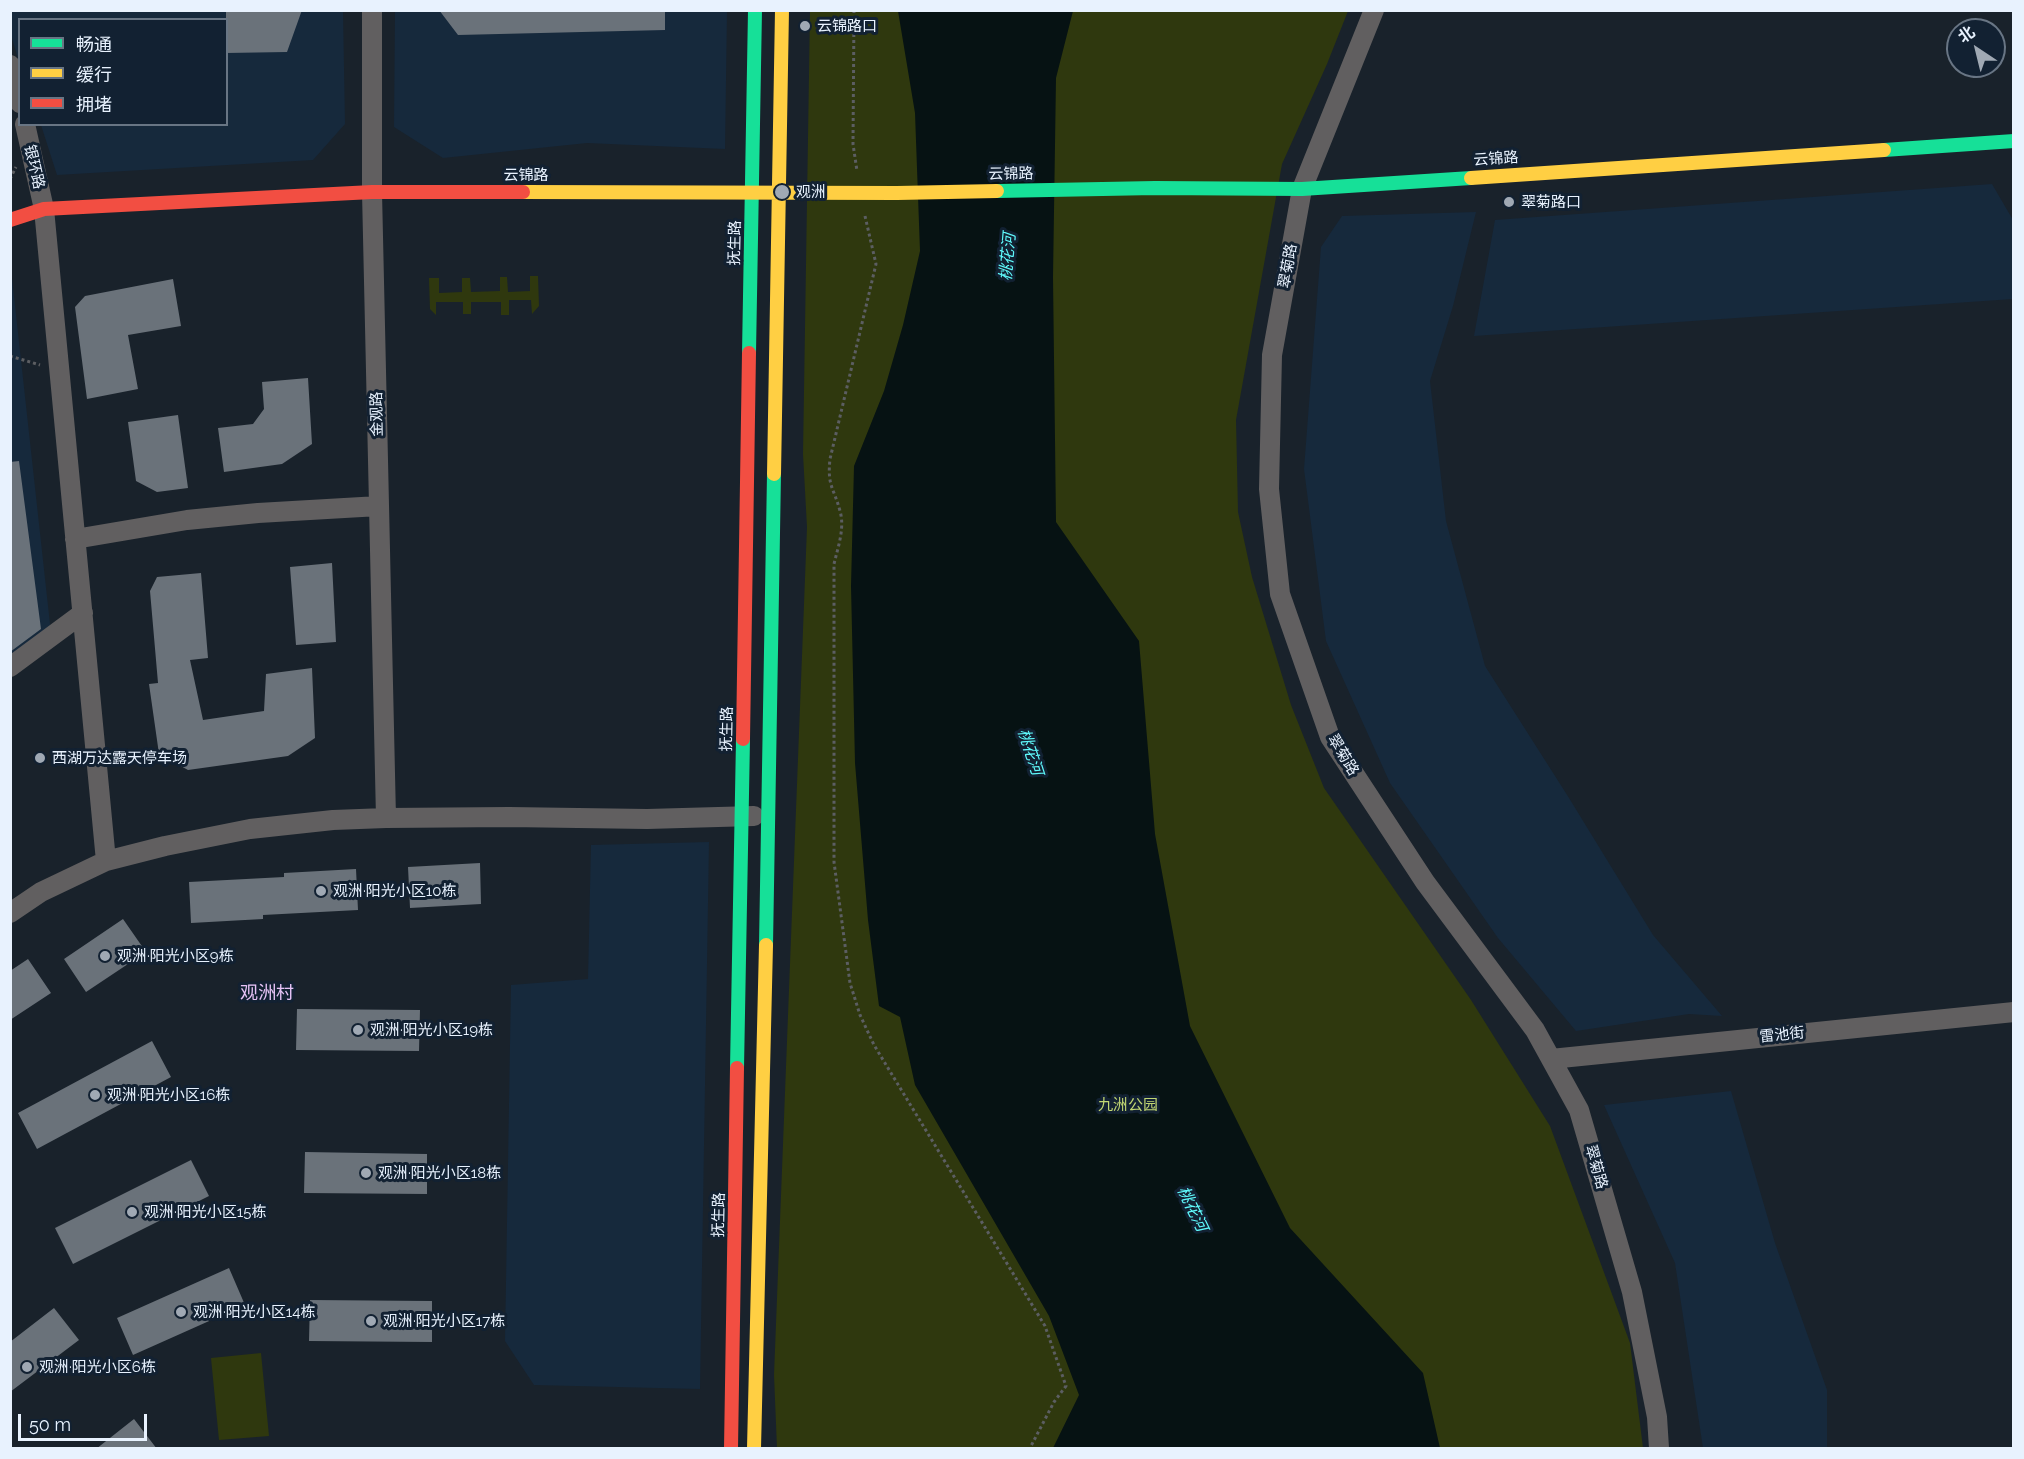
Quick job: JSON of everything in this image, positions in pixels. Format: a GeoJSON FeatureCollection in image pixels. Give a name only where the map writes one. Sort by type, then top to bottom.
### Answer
{"type":"FeatureCollection","features":[{"type":"Feature","properties":{"kind":"main road","name":"抚生路"},"geometry":{"type":"LineString","coordinates":[[732,1449],[755,10]]}},
{"type":"Feature","properties":{"kind":"main road"},"geometry":{"type":"LineString","coordinates":[[754,1449],[769,816],[782,10]]}},
{"type":"Feature","properties":{"kind":"main road","name":"云锦路"},"geometry":{"type":"LineString","coordinates":[[10,220],[44,209],[372,192],[897,193],[1155,188],[1302,189],[2013,141]]}},
{"type":"Feature","properties":{"kind":"street","name":"金观路"},"geometry":{"type":"LineString","coordinates":[[372,10],[372,192],[386,818]]}},
{"type":"Feature","properties":{"kind":"street","name":"翠菊路"},"geometry":{"type":"LineString","coordinates":[[1374,10],[1302,189],[1272,355],[1269,489],[1280,594],[1330,737],[1425,882],[1535,1030],[1579,1110],[1632,1292],[1657,1417],[1659,1449]]}},
{"type":"Feature","properties":{"kind":"street"},"geometry":{"type":"LineString","coordinates":[[10,65],[18,95]]}},
{"type":"Feature","properties":{"kind":"street","name":"银环路"},"geometry":{"type":"LineString","coordinates":[[24,126],[44,209],[106,861]]}},
{"type":"Feature","properties":{"kind":"street"},"geometry":{"type":"LineString","coordinates":[[75,539],[187,520],[258,513],[379,506]]}},
{"type":"Feature","properties":{"kind":"street"},"geometry":{"type":"LineString","coordinates":[[10,667],[83,613]]}},
{"type":"Feature","properties":{"kind":"street"},"geometry":{"type":"LineString","coordinates":[[10,914],[41,892],[106,861],[165,846],[250,829],[333,819],[509,817],[647,819],[769,816]]}},
{"type":"Feature","properties":{"kind":"street","name":"雷池街"},"geometry":{"type":"LineString","coordinates":[[1551,1059],[2013,1011]]}},
{"type":"Feature","properties":{"kind":"path"},"geometry":{"type":"LineString","coordinates":[[854,10],[854,144],[860,193],[876,264],[830,459],[828,478],[840,512],[842,529],[834,564],[835,873],[850,983],[860,1015],[874,1045],[1045,1326],[1066,1386],[1054,1402],[1030,1449]]}},
{"type":"Feature","properties":{"kind":"path"},"geometry":{"type":"LineString","coordinates":[[10,356],[60,371]]}},
{"type":"Feature","properties":{"kind":"shaded area"},"geometry":{"type":"Polygon","coordinates":[[[10,11],[343,11],[345,124],[313,160],[57,175],[41,126],[228,126],[228,18],[18,18],[18,59],[11,35],[10,11]]]}},
{"type":"Feature","properties":{"kind":"shaded area"},"geometry":{"type":"Polygon","coordinates":[[[395,11],[727,11],[725,149],[587,143],[443,158],[394,127],[395,11]]]}},
{"type":"Feature","properties":{"kind":"shaded area"},"geometry":{"type":"Polygon","coordinates":[[[1992,184],[2013,220],[2013,299],[1474,336],[1495,220],[1992,184]]]}},
{"type":"Feature","properties":{"kind":"shaded area"},"geometry":{"type":"Polygon","coordinates":[[[1476,212],[1453,306],[1430,381],[1446,521],[1485,666],[1653,935],[1722,1016],[1689,1014],[1576,1031],[1498,938],[1390,783],[1326,641],[1304,469],[1321,247],[1342,216],[1476,212]]]}},
{"type":"Feature","properties":{"kind":"shaded area"},"geometry":{"type":"Polygon","coordinates":[[[10,260],[51,633],[10,663],[10,260]]]}},
{"type":"Feature","properties":{"kind":"shaded area"},"geometry":{"type":"Polygon","coordinates":[[[709,842],[700,1389],[534,1385],[505,1341],[511,985],[588,979],[591,845],[709,842]]]}},
{"type":"Feature","properties":{"kind":"shaded area"},"geometry":{"type":"Polygon","coordinates":[[[1731,1091],[1775,1243],[1827,1390],[1827,1448],[1703,1448],[1675,1263],[1604,1105],[1731,1091]]]}},
{"type":"Feature","properties":{"kind":"green space","name":"九洲公园"},"geometry":{"type":"Polygon","coordinates":[[[810,11],[1348,11],[1282,164],[1236,420],[1238,512],[1252,577],[1291,705],[1324,788],[1471,1000],[1550,1126],[1630,1343],[1643,1448],[777,1448],[774,1375],[807,527],[803,454],[810,11]]]}},
{"type":"Feature","properties":{"kind":"green space"},"geometry":{"type":"Polygon","coordinates":[[[530,276],[538,276],[539,306],[532,314],[531,300],[509,300],[509,315],[501,315],[501,302],[471,302],[471,314],[463,314],[463,302],[436,302],[436,315],[430,309],[429,278],[439,278],[439,293],[462,292],[462,278],[470,278],[471,292],[500,291],[500,277],[507,277],[508,292],[530,291],[530,276]]]}},
{"type":"Feature","properties":{"kind":"green space"},"geometry":{"type":"Polygon","coordinates":[[[261,1353],[269,1436],[219,1440],[211,1358],[261,1353]]]}},
{"type":"Feature","properties":{"kind":"water","name":"桃花河"},"geometry":{"type":"Polygon","coordinates":[[[898,11],[1073,11],[1056,78],[1053,277],[1056,522],[1139,641],[1155,834],[1190,1026],[1290,1228],[1423,1373],[1440,1448],[1053,1448],[1079,1395],[1049,1316],[915,1085],[900,1017],[879,1006],[868,920],[855,763],[851,586],[854,466],[884,391],[903,325],[920,251],[915,113],[898,11]]]}},
{"type":"Feature","properties":{"kind":"building"},"geometry":{"type":"Polygon","coordinates":[[[226,10],[302,10],[287,52],[228,53],[228,18],[226,18],[226,10]]]}},
{"type":"Feature","properties":{"kind":"building"},"geometry":{"type":"Polygon","coordinates":[[[439,10],[665,10],[665,30],[458,35],[439,10]]]}},
{"type":"Feature","properties":{"kind":"building"},"geometry":{"type":"Polygon","coordinates":[[[173,279],[181,326],[128,335],[138,389],[87,399],[75,307],[85,296],[173,279]]]}},
{"type":"Feature","properties":{"kind":"building"},"geometry":{"type":"Polygon","coordinates":[[[308,378],[312,444],[282,464],[224,472],[218,428],[253,424],[264,409],[262,382],[308,378]]]}},
{"type":"Feature","properties":{"kind":"building"},"geometry":{"type":"Polygon","coordinates":[[[178,415],[188,488],[157,492],[136,481],[128,422],[178,415]]]}},
{"type":"Feature","properties":{"kind":"building"},"geometry":{"type":"Polygon","coordinates":[[[19,461],[41,629],[10,652],[10,462],[19,461]]]}},
{"type":"Feature","properties":{"kind":"building"},"geometry":{"type":"Polygon","coordinates":[[[332,563],[336,642],[296,645],[290,567],[332,563]]]}},
{"type":"Feature","properties":{"kind":"building"},"geometry":{"type":"Polygon","coordinates":[[[201,573],[208,658],[190,660],[203,720],[264,711],[266,674],[312,668],[315,738],[288,756],[188,770],[159,754],[149,684],[158,683],[150,591],[157,577],[201,573]]]}},
{"type":"Feature","properties":{"kind":"building"},"geometry":{"type":"Polygon","coordinates":[[[480,863],[481,904],[410,908],[408,867],[480,863]]]}},
{"type":"Feature","properties":{"kind":"building"},"geometry":{"type":"Polygon","coordinates":[[[356,869],[358,910],[263,915],[263,919],[191,923],[189,882],[284,877],[284,873],[356,869]]]}},
{"type":"Feature","properties":{"kind":"building","name":"观洲·阳光小区9栋"},"geometry":{"type":"Polygon","coordinates":[[[123,919],[146,952],[86,992],[64,959],[123,919]]]}},
{"type":"Feature","properties":{"kind":"building"},"geometry":{"type":"Polygon","coordinates":[[[28,959],[51,993],[10,1020],[10,971],[28,959]]]}},
{"type":"Feature","properties":{"kind":"building","name":"观洲·阳光小区19栋"},"geometry":{"type":"Polygon","coordinates":[[[297,1009],[420,1010],[419,1051],[296,1050],[297,1009]]]}},
{"type":"Feature","properties":{"kind":"building","name":"观洲·阳光小区16栋"},"geometry":{"type":"Polygon","coordinates":[[[152,1041],[171,1077],[37,1149],[18,1113],[152,1041]]]}},
{"type":"Feature","properties":{"kind":"building","name":"观洲·阳光小区18栋"},"geometry":{"type":"Polygon","coordinates":[[[305,1152],[427,1154],[427,1194],[304,1193],[305,1152]]]}},
{"type":"Feature","properties":{"kind":"building","name":"观洲·阳光小区15栋"},"geometry":{"type":"Polygon","coordinates":[[[191,1160],[209,1196],[73,1264],[55,1228],[191,1160]]]}},
{"type":"Feature","properties":{"kind":"building","name":"观洲·阳光小区14栋"},"geometry":{"type":"Polygon","coordinates":[[[229,1268],[245,1305],[133,1355],[117,1318],[229,1268]]]}},
{"type":"Feature","properties":{"kind":"building","name":"观洲·阳光小区17栋"},"geometry":{"type":"Polygon","coordinates":[[[310,1300],[432,1301],[432,1342],[309,1341],[310,1300]]]}},
{"type":"Feature","properties":{"kind":"building","name":"观洲·阳光小区6栋"},"geometry":{"type":"Polygon","coordinates":[[[54,1308],[79,1340],[10,1392],[10,1342],[54,1308]]]}},
{"type":"Feature","properties":{"kind":"building"},"geometry":{"type":"Polygon","coordinates":[[[134,1419],[157,1449],[96,1449],[134,1419]]]}},
{"type":"Feature","properties":{"kind":"traffic: fast"},"geometry":{"type":"LineString","coordinates":[[749,353],[755,10]]}},
{"type":"Feature","properties":{"kind":"traffic: fast"},"geometry":{"type":"LineString","coordinates":[[1884,150],[2014,141]]}},
{"type":"Feature","properties":{"kind":"traffic: fast"},"geometry":{"type":"LineString","coordinates":[[997,191],[1155,188],[1302,189],[1471,178]]}},
{"type":"Feature","properties":{"kind":"traffic: fast"},"geometry":{"type":"LineString","coordinates":[[766,945],[774,474]]}},
{"type":"Feature","properties":{"kind":"traffic: fast"},"geometry":{"type":"LineString","coordinates":[[737,1068],[743,739]]}},
{"type":"Feature","properties":{"kind":"traffic: slow"},"geometry":{"type":"LineString","coordinates":[[774,474],[782,10]]}},
{"type":"Feature","properties":{"kind":"traffic: slow"},"geometry":{"type":"LineString","coordinates":[[1471,178],[1884,150]]}},
{"type":"Feature","properties":{"kind":"traffic: slow"},"geometry":{"type":"LineString","coordinates":[[523,192],[997,191]]}},
{"type":"Feature","properties":{"kind":"traffic: slow"},"geometry":{"type":"LineString","coordinates":[[754,1448],[766,945]]}},
{"type":"Feature","properties":{"kind":"traffic: jam"},"geometry":{"type":"LineString","coordinates":[[10,220],[44,209],[372,192],[523,192]]}},
{"type":"Feature","properties":{"kind":"traffic: jam"},"geometry":{"type":"LineString","coordinates":[[743,739],[749,353]]}},
{"type":"Feature","properties":{"kind":"traffic: jam"},"geometry":{"type":"LineString","coordinates":[[731,1448],[737,1068]]}},
{"type":"Feature","properties":{"kind":"place","name":"云锦路口"},"geometry":{"type":"Point","coordinates":[805,26]}},
{"type":"Feature","properties":{"kind":"place","name":"观洲"},"geometry":{"type":"Point","coordinates":[782,192]}},
{"type":"Feature","properties":{"kind":"place","name":"翠菊路口"},"geometry":{"type":"Point","coordinates":[1509,202]}},
{"type":"Feature","properties":{"kind":"place","name":"西湖万达露天停车场"},"geometry":{"type":"Point","coordinates":[40,758]}},
{"type":"Feature","properties":{"kind":"place","name":"观洲·阳光小区10栋"},"geometry":{"type":"Point","coordinates":[321,891]}},
{"type":"Feature","properties":{"kind":"place","name":"观洲·阳光小区9栋"},"geometry":{"type":"Point","coordinates":[105,956]}},
{"type":"Feature","properties":{"kind":"place","name":"观洲·阳光小区19栋"},"geometry":{"type":"Point","coordinates":[358,1030]}},
{"type":"Feature","properties":{"kind":"place","name":"观洲·阳光小区16栋"},"geometry":{"type":"Point","coordinates":[95,1095]}},
{"type":"Feature","properties":{"kind":"place","name":"观洲·阳光小区18栋"},"geometry":{"type":"Point","coordinates":[366,1173]}},
{"type":"Feature","properties":{"kind":"place","name":"观洲·阳光小区15栋"},"geometry":{"type":"Point","coordinates":[132,1212]}},
{"type":"Feature","properties":{"kind":"place","name":"观洲·阳光小区14栋"},"geometry":{"type":"Point","coordinates":[181,1312]}},
{"type":"Feature","properties":{"kind":"place","name":"观洲·阳光小区17栋"},"geometry":{"type":"Point","coordinates":[371,1321]}},
{"type":"Feature","properties":{"kind":"place","name":"观洲·阳光小区6栋"},"geometry":{"type":"Point","coordinates":[27,1367]}},
{"type":"Feature","properties":{"kind":"district","name":"观洲村"},"geometry":{"type":"Point","coordinates":[267,994]}}]}
